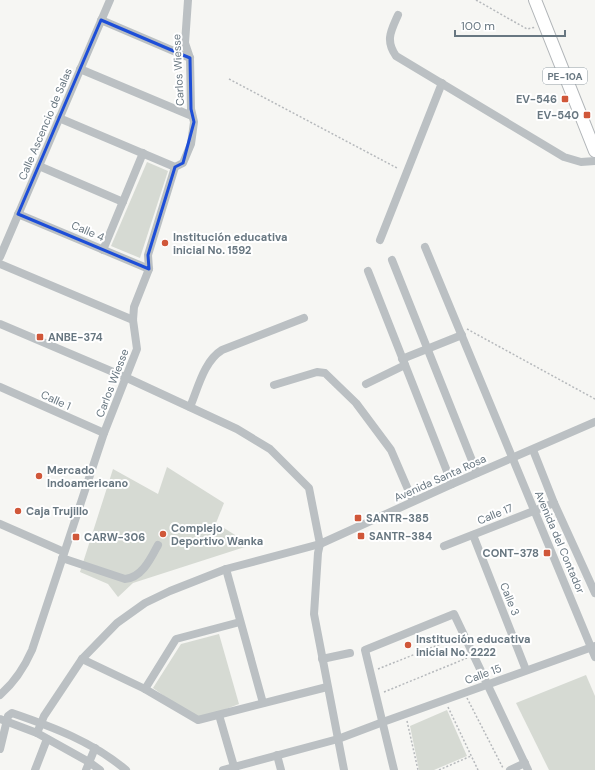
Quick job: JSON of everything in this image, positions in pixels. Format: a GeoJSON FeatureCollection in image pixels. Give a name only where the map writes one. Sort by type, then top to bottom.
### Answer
{"type":"FeatureCollection","features":[{"type":"Feature","properties":{"kind":"highway","name":"PE-10A"},"geometry":{"type":"LineString","coordinates":[[535,0],[595,152]]}},
{"type":"Feature","properties":{"kind":"street","name":"Calle Ascencio de Salas"},"geometry":{"type":"LineString","coordinates":[[0,257],[110,0]]}},
{"type":"Feature","properties":{"kind":"street","name":"Carlos Wiesse"},"geometry":{"type":"LineString","coordinates":[[0,695],[11,685],[24,669],[32,650],[104,433],[137,349],[133,320],[134,308],[149,269],[148,255],[175,167],[184,163],[190,144],[194,122],[192,116],[190,58],[185,43],[188,0]]}},
{"type":"Feature","properties":{"kind":"street"},"geometry":{"type":"LineString","coordinates":[[398,15],[390,33],[390,47],[396,56],[564,157],[581,162],[595,161]]}},
{"type":"Feature","properties":{"kind":"street"},"geometry":{"type":"LineString","coordinates":[[101,20],[190,58]]}},
{"type":"Feature","properties":{"kind":"street"},"geometry":{"type":"LineString","coordinates":[[80,69],[192,116]]}},
{"type":"Feature","properties":{"kind":"street"},"geometry":{"type":"LineString","coordinates":[[380,240],[442,83]]}},
{"type":"Feature","properties":{"kind":"street"},"geometry":{"type":"LineString","coordinates":[[59,118],[175,167]]}},
{"type":"Feature","properties":{"kind":"street"},"geometry":{"type":"LineString","coordinates":[[103,250],[143,153]]}},
{"type":"Feature","properties":{"kind":"street"},"geometry":{"type":"LineString","coordinates":[[39,166],[123,202]]}},
{"type":"Feature","properties":{"kind":"street","name":"Calle 4"},"geometry":{"type":"LineString","coordinates":[[18,214],[149,269]]}},
{"type":"Feature","properties":{"kind":"street","name":"Avenida del Contador"},"geometry":{"type":"LineString","coordinates":[[425,247],[534,510],[593,647],[595,657]]}},
{"type":"Feature","properties":{"kind":"street"},"geometry":{"type":"LineString","coordinates":[[392,260],[477,473]]}},
{"type":"Feature","properties":{"kind":"street"},"geometry":{"type":"LineString","coordinates":[[0,264],[133,320]]}},
{"type":"Feature","properties":{"kind":"street"},"geometry":{"type":"LineString","coordinates":[[368,271],[452,484]]}},
{"type":"Feature","properties":{"kind":"street"},"geometry":{"type":"LineString","coordinates":[[190,407],[207,365],[216,354],[222,350],[304,318]]}},
{"type":"Feature","properties":{"kind":"street"},"geometry":{"type":"LineString","coordinates":[[0,324],[125,377],[237,429],[270,449],[309,488],[320,544],[318,553],[314,614],[344,770]]}},
{"type":"Feature","properties":{"kind":"street"},"geometry":{"type":"LineString","coordinates":[[366,384],[427,349],[462,335]]}},
{"type":"Feature","properties":{"kind":"street"},"geometry":{"type":"LineString","coordinates":[[274,385],[321,371],[325,373],[356,403],[391,450],[413,501]]}},
{"type":"Feature","properties":{"kind":"street","name":"Calle 1"},"geometry":{"type":"LineString","coordinates":[[0,387],[104,433]]}},
{"type":"Feature","properties":{"kind":"street","name":"Avenida Santa Rosa"},"geometry":{"type":"LineString","coordinates":[[37,733],[41,722],[82,659],[117,624],[145,603],[170,591],[226,569],[320,544],[413,501],[595,422]]}},
{"type":"Feature","properties":{"kind":"street","name":"Avenida del Contador"},"geometry":{"type":"LineString","coordinates":[[533,450],[554,503],[593,582],[595,593]]}},
{"type":"Feature","properties":{"kind":"street","name":"Calle 17"},"geometry":{"type":"LineString","coordinates":[[444,546],[554,503]]}},
{"type":"Feature","properties":{"kind":"street"},"geometry":{"type":"LineString","coordinates":[[0,524],[63,555],[125,579],[130,579],[140,572],[149,562],[158,545]]}},
{"type":"Feature","properties":{"kind":"street","name":"Calle 3"},"geometry":{"type":"LineString","coordinates":[[473,535],[526,670]]}},
{"type":"Feature","properties":{"kind":"street"},"geometry":{"type":"LineString","coordinates":[[226,569],[263,703]]}},
{"type":"Feature","properties":{"kind":"street"},"geometry":{"type":"LineString","coordinates":[[394,770],[365,650],[454,614],[489,684],[527,767],[510,770]]}},
{"type":"Feature","properties":{"kind":"street"},"geometry":{"type":"LineString","coordinates":[[145,690],[176,639],[240,622]]}},
{"type":"Feature","properties":{"kind":"street","name":"Calle 15"},"geometry":{"type":"LineString","coordinates":[[223,770],[338,739],[593,647]]}},
{"type":"Feature","properties":{"kind":"street"},"geometry":{"type":"LineString","coordinates":[[322,659],[350,653]]}},
{"type":"Feature","properties":{"kind":"street"},"geometry":{"type":"LineString","coordinates":[[82,659],[145,690],[198,720],[327,687]]}},
{"type":"Feature","properties":{"kind":"street"},"geometry":{"type":"LineString","coordinates":[[0,749],[3,721],[12,712],[71,734],[126,770]]}},
{"type":"Feature","properties":{"kind":"street"},"geometry":{"type":"LineString","coordinates":[[219,714],[235,768]]}},
{"type":"Feature","properties":{"kind":"street"},"geometry":{"type":"LineString","coordinates":[[3,721],[37,733],[87,766],[100,770]]}},
{"type":"Feature","properties":{"kind":"street"},"geometry":{"type":"LineString","coordinates":[[35,770],[47,739]]}},
{"type":"Feature","properties":{"kind":"street"},"geometry":{"type":"LineString","coordinates":[[87,766],[94,748]]}},
{"type":"Feature","properties":{"kind":"street"},"geometry":{"type":"LineString","coordinates":[[277,755],[282,770]]}},
{"type":"Feature","properties":{"kind":"path"},"geometry":{"type":"LineString","coordinates":[[476,0],[527,29],[544,23]]}},
{"type":"Feature","properties":{"kind":"path"},"geometry":{"type":"LineString","coordinates":[[229,79],[397,168]]}},
{"type":"Feature","properties":{"kind":"path"},"geometry":{"type":"LineString","coordinates":[[457,323],[595,400]]}},
{"type":"Feature","properties":{"kind":"path"},"geometry":{"type":"LineString","coordinates":[[371,672],[464,635]]}},
{"type":"Feature","properties":{"kind":"path"},"geometry":{"type":"LineString","coordinates":[[376,695],[474,655]]}},
{"type":"Feature","properties":{"kind":"path"},"geometry":{"type":"LineString","coordinates":[[465,693],[504,770]]}},
{"type":"Feature","properties":{"kind":"path"},"geometry":{"type":"LineString","coordinates":[[444,700],[478,770]]}},
{"type":"Feature","properties":{"kind":"path"},"geometry":{"type":"LineString","coordinates":[[405,714],[418,770]]}},
{"type":"Feature","properties":{"kind":"path"},"geometry":{"type":"LineString","coordinates":[[439,770],[471,756]]}},
{"type":"Feature","properties":{"kind":"highlighted area"},"geometry":{"type":"Polygon","coordinates":[[[101,20],[190,58],[191,109],[194,122],[183,163],[175,167],[148,255],[149,269],[18,214],[101,20]]]}},
{"type":"Feature","properties":{"kind":"shaded area"},"geometry":{"type":"Polygon","coordinates":[[[147,162],[168,171],[140,258],[111,246],[147,162]]]}},
{"type":"Feature","properties":{"kind":"shaded area","name":"Complejo Deportivo Wanka"},"geometry":{"type":"Polygon","coordinates":[[[167,467],[224,503],[216,523],[251,545],[133,583],[118,597],[108,584],[80,572],[113,469],[158,494],[167,467]]]}},
{"type":"Feature","properties":{"kind":"shaded area"},"geometry":{"type":"Polygon","coordinates":[[[219,634],[239,704],[198,720],[153,688],[181,644],[219,634]]]}},
{"type":"Feature","properties":{"kind":"shaded area"},"geometry":{"type":"Polygon","coordinates":[[[586,675],[595,696],[595,770],[549,770],[516,703],[586,675]]]}},
{"type":"Feature","properties":{"kind":"shaded area"},"geometry":{"type":"Polygon","coordinates":[[[447,710],[467,756],[434,770],[419,770],[410,726],[447,710]]]}},
{"type":"Feature","properties":{"kind":"place","name":"EV-546"},"geometry":{"type":"Point","coordinates":[565,99]}},
{"type":"Feature","properties":{"kind":"place","name":"EV-540"},"geometry":{"type":"Point","coordinates":[587,115]}},
{"type":"Feature","properties":{"kind":"place","name":"Institución educativa inicial No. 1592"},"geometry":{"type":"Point","coordinates":[165,243]}},
{"type":"Feature","properties":{"kind":"place","name":"ANBE-374"},"geometry":{"type":"Point","coordinates":[40,337]}},
{"type":"Feature","properties":{"kind":"place","name":"Mercado Indoamericano"},"geometry":{"type":"Point","coordinates":[39,476]}},
{"type":"Feature","properties":{"kind":"place","name":"Caja Trujillo"},"geometry":{"type":"Point","coordinates":[18,511]}},
{"type":"Feature","properties":{"kind":"place","name":"SANTR-385"},"geometry":{"type":"Point","coordinates":[358,518]}},
{"type":"Feature","properties":{"kind":"place","name":"Complejo Deportivo Wanka"},"geometry":{"type":"Point","coordinates":[163,534]}},
{"type":"Feature","properties":{"kind":"place","name":"SANTR-384"},"geometry":{"type":"Point","coordinates":[361,536]}},
{"type":"Feature","properties":{"kind":"place","name":"CARW-306"},"geometry":{"type":"Point","coordinates":[76,537]}},
{"type":"Feature","properties":{"kind":"place","name":"CONT-378"},"geometry":{"type":"Point","coordinates":[547,553]}},
{"type":"Feature","properties":{"kind":"place","name":"Institución educativa inicial No. 2222"},"geometry":{"type":"Point","coordinates":[408,645]}}]}
